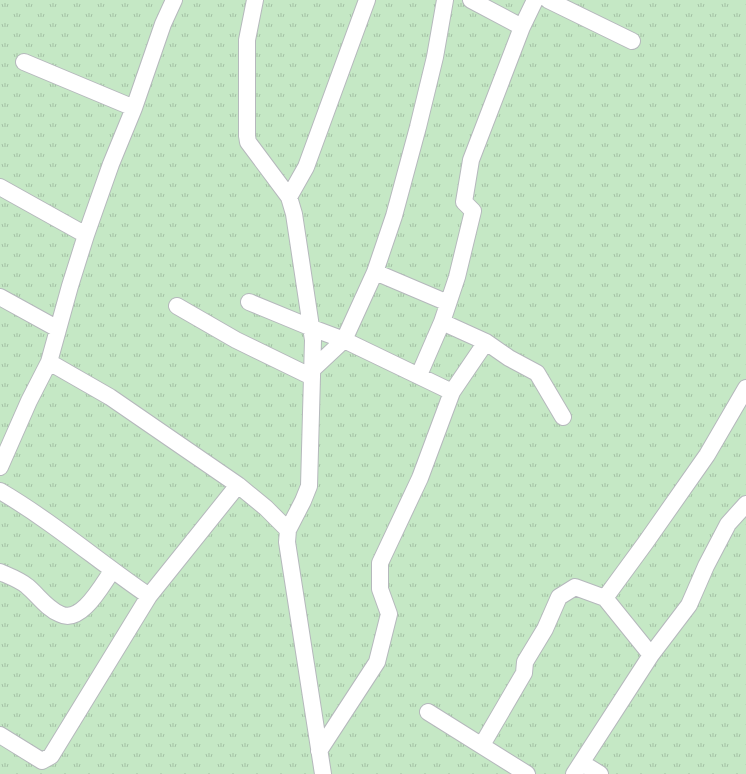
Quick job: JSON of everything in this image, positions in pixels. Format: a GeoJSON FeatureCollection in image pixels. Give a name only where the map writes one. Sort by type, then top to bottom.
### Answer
{"type":"FeatureCollection","features":[{"type":"Feature","properties":{"kind":"street"},"geometry":{"type":"LineString","coordinates":[[256,0],[247,40],[248,142],[289,198],[294,214],[312,328],[313,340],[309,486],[288,530],[287,542],[323,774]]}},
{"type":"Feature","properties":{"kind":"street"},"geometry":{"type":"LineString","coordinates":[[289,198],[306,167],[367,0]]}},
{"type":"Feature","properties":{"kind":"street"},"geometry":{"type":"LineString","coordinates":[[312,373],[344,340],[375,272],[394,216],[418,127],[435,57],[445,0]]}},
{"type":"Feature","properties":{"kind":"street"},"geometry":{"type":"LineString","coordinates":[[471,0],[522,27]]}},
{"type":"Feature","properties":{"kind":"street"},"geometry":{"type":"LineString","coordinates":[[419,375],[442,322],[457,276],[473,211],[464,202],[471,160],[522,27],[535,0]]}},
{"type":"Feature","properties":{"kind":"street"},"geometry":{"type":"LineString","coordinates":[[548,0],[632,41]]}},
{"type":"Feature","properties":{"kind":"street"},"geometry":{"type":"LineString","coordinates":[[0,467],[29,401],[49,362],[86,235],[111,164],[134,108],[170,1]]}},
{"type":"Feature","properties":{"kind":"street"},"geometry":{"type":"LineString","coordinates":[[24,62],[134,108]]}},
{"type":"Feature","properties":{"kind":"street"},"geometry":{"type":"LineString","coordinates":[[0,187],[86,235]]}},
{"type":"Feature","properties":{"kind":"street"},"geometry":{"type":"LineString","coordinates":[[375,272],[448,303]]}},
{"type":"Feature","properties":{"kind":"street"},"geometry":{"type":"LineString","coordinates":[[0,297],[58,329]]}},
{"type":"Feature","properties":{"kind":"street"},"geometry":{"type":"LineString","coordinates":[[249,302],[344,340],[452,392]]}},
{"type":"Feature","properties":{"kind":"street"},"geometry":{"type":"LineString","coordinates":[[177,306],[236,340],[312,373]]}},
{"type":"Feature","properties":{"kind":"street"},"geometry":{"type":"LineString","coordinates":[[442,322],[486,342],[509,358],[537,373],[562,417]]}},
{"type":"Feature","properties":{"kind":"street"},"geometry":{"type":"LineString","coordinates":[[319,751],[377,662],[389,614],[380,589],[380,563],[420,478],[452,392],[486,342]]}},
{"type":"Feature","properties":{"kind":"street"},"geometry":{"type":"LineString","coordinates":[[49,362],[110,397],[238,485],[266,508],[288,530]]}},
{"type":"Feature","properties":{"kind":"street"},"geometry":{"type":"LineString","coordinates":[[605,598],[707,455],[746,388]]}},
{"type":"Feature","properties":{"kind":"street"},"geometry":{"type":"LineString","coordinates":[[0,735],[42,761],[51,756],[149,596],[238,485]]}},
{"type":"Feature","properties":{"kind":"street"},"geometry":{"type":"LineString","coordinates":[[0,491],[25,505],[71,538],[112,571],[149,596]]}},
{"type":"Feature","properties":{"kind":"street"},"geometry":{"type":"LineString","coordinates":[[600,774],[578,768],[651,655],[689,605],[706,566],[728,524],[746,504]]}},
{"type":"Feature","properties":{"kind":"street"},"geometry":{"type":"LineString","coordinates":[[0,572],[26,585],[44,604],[61,615],[75,615],[87,607],[112,571]]}},
{"type":"Feature","properties":{"kind":"street"},"geometry":{"type":"LineString","coordinates":[[482,745],[524,673],[525,662],[545,629],[559,597],[575,587],[605,598],[651,655]]}},
{"type":"Feature","properties":{"kind":"street"},"geometry":{"type":"LineString","coordinates":[[428,712],[528,774]]}},
{"type":"Feature","properties":{"kind":"green space"},"geometry":{"type":"Polygon","coordinates":[[[0,0],[746,0],[746,774],[0,774],[0,0]]]}}]}
